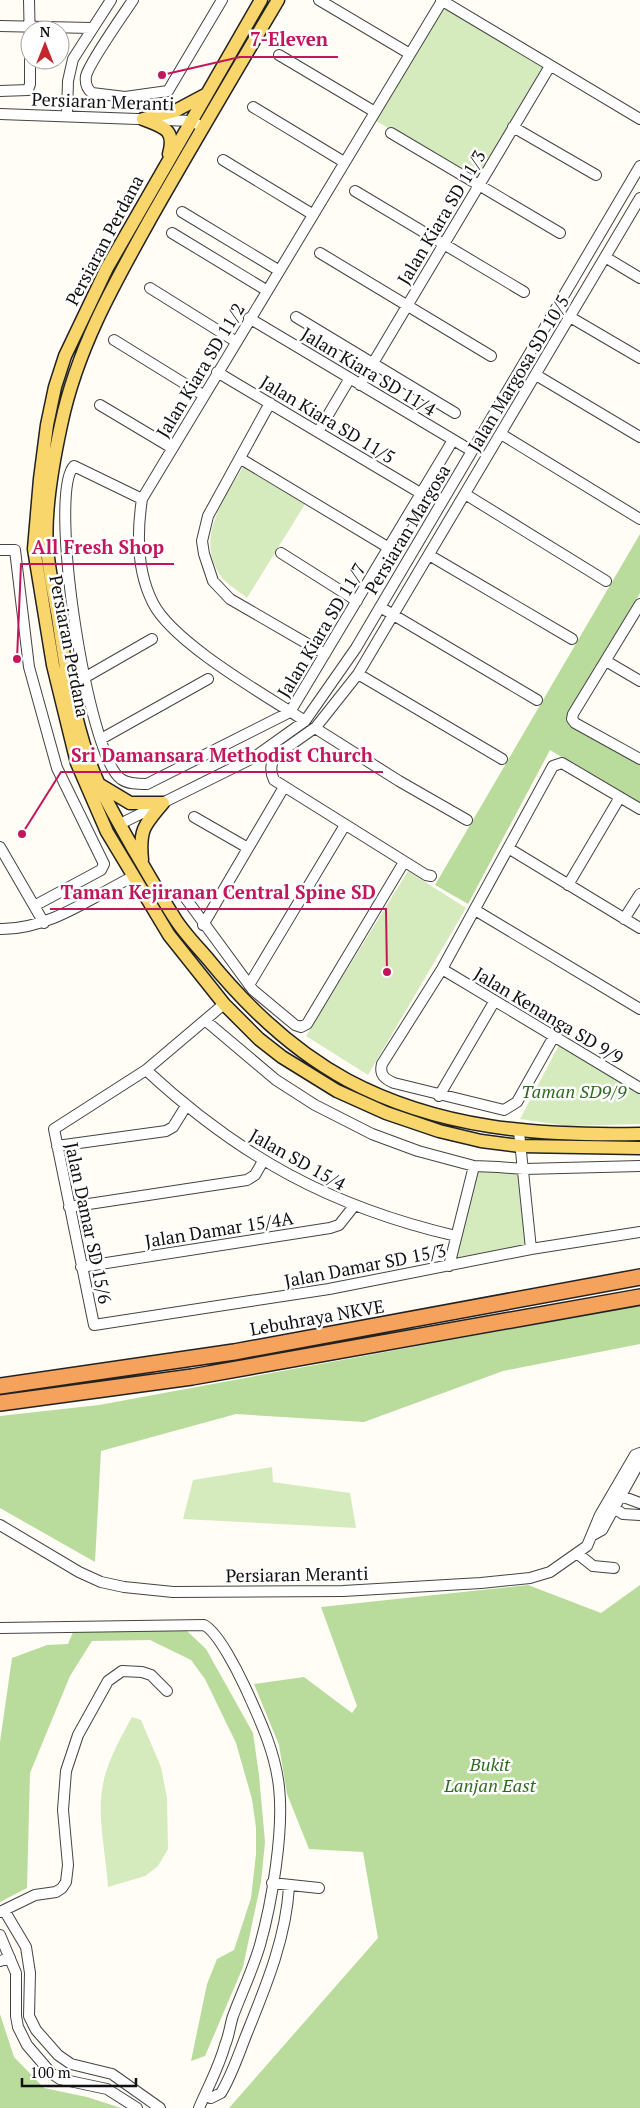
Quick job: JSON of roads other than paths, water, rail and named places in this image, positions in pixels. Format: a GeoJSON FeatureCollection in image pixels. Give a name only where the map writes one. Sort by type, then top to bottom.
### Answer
{"type":"FeatureCollection","features":[{"type":"Feature","properties":{"kind":"highway","name":"Lebuhraya NKVE"},"geometry":{"type":"LineString","coordinates":[[0,1386],[234,1352],[640,1278]]}},
{"type":"Feature","properties":{"kind":"highway","name":"Lebuhraya NKVE"},"geometry":{"type":"LineString","coordinates":[[0,1403],[192,1377],[640,1297]]}},
{"type":"Feature","properties":{"kind":"main road","name":"Persiaran Perdana"},"geometry":{"type":"LineString","coordinates":[[261,0],[211,91],[197,124],[103,304],[79,360],[60,428],[47,517],[47,548],[66,667],[92,787],[107,832],[130,873],[174,942],[224,1004],[259,1039],[282,1057],[337,1091],[386,1113],[439,1131],[481,1141],[520,1146],[640,1148]]}},
{"type":"Feature","properties":{"kind":"main road","name":"Persiaran Perdana"},"geometry":{"type":"LineString","coordinates":[[278,0],[197,124],[167,159],[92,296],[65,356],[47,425],[35,515],[34,548],[53,665],[77,763],[92,787],[120,824],[175,920],[235,992],[258,1016],[345,1079],[392,1100],[447,1118],[519,1132],[587,1135],[640,1134]]}},
{"type":"Feature","properties":{"kind":"main road"},"geometry":{"type":"LineString","coordinates":[[143,119],[175,112],[211,91]]}},
{"type":"Feature","properties":{"kind":"main road"},"geometry":{"type":"LineString","coordinates":[[143,119],[166,130],[171,138],[167,159]]}},
{"type":"Feature","properties":{"kind":"main road"},"geometry":{"type":"LineString","coordinates":[[92,787],[130,802],[162,803]]}},
{"type":"Feature","properties":{"kind":"main road"},"geometry":{"type":"LineString","coordinates":[[143,864],[141,834],[144,825],[162,803]]}},
{"type":"Feature","properties":{"kind":"main road"},"geometry":{"type":"LineString","coordinates":[[120,824],[117,835],[130,873]]}},
{"type":"Feature","properties":{"kind":"main road"},"geometry":{"type":"LineString","coordinates":[[386,1113],[392,1100]]}},
{"type":"Feature","properties":{"kind":"street"},"geometry":{"type":"LineString","coordinates":[[30,0],[30,20]]}},
{"type":"Feature","properties":{"kind":"street"},"geometry":{"type":"LineString","coordinates":[[67,115],[70,71],[91,28],[111,0]]}},
{"type":"Feature","properties":{"kind":"street"},"geometry":{"type":"LineString","coordinates":[[133,0],[88,70],[86,84],[88,90],[92,93],[125,97],[168,90],[222,0]]}},
{"type":"Feature","properties":{"kind":"street"},"geometry":{"type":"LineString","coordinates":[[319,0],[410,54]]}},
{"type":"Feature","properties":{"kind":"street"},"geometry":{"type":"LineString","coordinates":[[441,0],[640,119]]}},
{"type":"Feature","properties":{"kind":"street","name":"Jalan Kiara SD 11/2"},"geometry":{"type":"LineString","coordinates":[[305,721],[193,646],[159,613],[148,592],[142,571],[138,525],[142,499],[441,0]]}},
{"type":"Feature","properties":{"kind":"street"},"geometry":{"type":"LineString","coordinates":[[0,26],[20,26]]}},
{"type":"Feature","properties":{"kind":"street"},"geometry":{"type":"LineString","coordinates":[[70,27],[91,28]]}},
{"type":"Feature","properties":{"kind":"street"},"geometry":{"type":"LineString","coordinates":[[279,55],[375,112]]}},
{"type":"Feature","properties":{"kind":"street","name":"Jalan Kiara SD 11/3"},"geometry":{"type":"LineString","coordinates":[[360,385],[550,66]]}},
{"type":"Feature","properties":{"kind":"street"},"geometry":{"type":"LineString","coordinates":[[0,91],[28,90],[29,70]]}},
{"type":"Feature","properties":{"kind":"street"},"geometry":{"type":"LineString","coordinates":[[252,107],[344,162]]}},
{"type":"Feature","properties":{"kind":"street","name":"Persiaran Meranti"},"geometry":{"type":"LineString","coordinates":[[0,114],[67,115],[197,124]]}},
{"type":"Feature","properties":{"kind":"street"},"geometry":{"type":"LineString","coordinates":[[513,127],[596,175]]}},
{"type":"Feature","properties":{"kind":"street"},"geometry":{"type":"LineString","coordinates":[[391,132],[560,233]]}},
{"type":"Feature","properties":{"kind":"street"},"geometry":{"type":"LineString","coordinates":[[223,160],[312,214]]}},
{"type":"Feature","properties":{"kind":"street","name":"Persiaran Margosa"},"geometry":{"type":"LineString","coordinates":[[120,824],[252,758],[305,721],[356,648],[640,166]]}},
{"type":"Feature","properties":{"kind":"street"},"geometry":{"type":"LineString","coordinates":[[355,191],[524,292]]}},
{"type":"Feature","properties":{"kind":"street","name":"Jalan Margosa SD 10/5"},"geometry":{"type":"LineString","coordinates":[[284,787],[274,780],[271,768],[275,756],[315,728],[358,674],[640,198]]}},
{"type":"Feature","properties":{"kind":"street"},"geometry":{"type":"LineString","coordinates":[[182,212],[278,270]]}},
{"type":"Feature","properties":{"kind":"street"},"geometry":{"type":"LineString","coordinates":[[172,233],[266,290]]}},
{"type":"Feature","properties":{"kind":"street"},"geometry":{"type":"LineString","coordinates":[[320,253],[491,356]]}},
{"type":"Feature","properties":{"kind":"street"},"geometry":{"type":"LineString","coordinates":[[605,258],[640,278]]}},
{"type":"Feature","properties":{"kind":"street"},"geometry":{"type":"LineString","coordinates":[[150,288],[235,341]]}},
{"type":"Feature","properties":{"kind":"street"},"geometry":{"type":"LineString","coordinates":[[296,316],[455,413]]}},
{"type":"Feature","properties":{"kind":"street"},"geometry":{"type":"LineString","coordinates":[[570,317],[640,358]]}},
{"type":"Feature","properties":{"kind":"street","name":"Jalan Kiara SD 11/4"},"geometry":{"type":"LineString","coordinates":[[249,318],[472,451]]}},
{"type":"Feature","properties":{"kind":"street"},"geometry":{"type":"LineString","coordinates":[[114,340],[203,395]]}},
{"type":"Feature","properties":{"kind":"street","name":"Jalan Kiara SD 11/5"},"geometry":{"type":"LineString","coordinates":[[217,372],[422,494]]}},
{"type":"Feature","properties":{"kind":"street"},"geometry":{"type":"LineString","coordinates":[[536,375],[640,437]]}},
{"type":"Feature","properties":{"kind":"street"},"geometry":{"type":"LineString","coordinates":[[318,432],[350,378]]}},
{"type":"Feature","properties":{"kind":"street"},"geometry":{"type":"LineString","coordinates":[[270,403],[205,523],[202,541],[207,567],[220,590],[230,599],[325,654]]}},
{"type":"Feature","properties":{"kind":"street"},"geometry":{"type":"LineString","coordinates":[[100,405],[172,448]]}},
{"type":"Feature","properties":{"kind":"street"},"geometry":{"type":"LineString","coordinates":[[500,434],[640,519]]}},
{"type":"Feature","properties":{"kind":"street","name":"Jalan Kiara SD 11/7"},"geometry":{"type":"LineString","coordinates":[[101,739],[112,768],[120,779],[133,784],[155,782],[290,712],[453,440]]}},
{"type":"Feature","properties":{"kind":"street"},"geometry":{"type":"LineString","coordinates":[[241,459],[389,548]]}},
{"type":"Feature","properties":{"kind":"street"},"geometry":{"type":"LineString","coordinates":[[142,499],[74,466],[71,470],[67,498],[65,551],[84,678],[101,739],[208,679]]}},
{"type":"Feature","properties":{"kind":"street"},"geometry":{"type":"LineString","coordinates":[[465,494],[606,581]]}},
{"type":"Feature","properties":{"kind":"street"},"geometry":{"type":"LineString","coordinates":[[0,550],[34,548]]}},
{"type":"Feature","properties":{"kind":"street"},"geometry":{"type":"LineString","coordinates":[[15,550],[29,667],[57,768],[104,864],[101,870],[34,906]]}},
{"type":"Feature","properties":{"kind":"street"},"geometry":{"type":"LineString","coordinates":[[281,553],[357,601]]}},
{"type":"Feature","properties":{"kind":"street"},"geometry":{"type":"LineString","coordinates":[[429,554],[572,639]]}},
{"type":"Feature","properties":{"kind":"street"},"geometry":{"type":"LineString","coordinates":[[640,604],[573,714],[572,719],[575,724],[640,760]]}},
{"type":"Feature","properties":{"kind":"street"},"geometry":{"type":"LineString","coordinates":[[380,607],[537,700]]}},
{"type":"Feature","properties":{"kind":"street"},"geometry":{"type":"LineString","coordinates":[[84,678],[152,640]]}},
{"type":"Feature","properties":{"kind":"street"},"geometry":{"type":"LineString","coordinates":[[606,661],[640,681]]}},
{"type":"Feature","properties":{"kind":"street"},"geometry":{"type":"LineString","coordinates":[[358,674],[502,760]]}},
{"type":"Feature","properties":{"kind":"street"},"geometry":{"type":"LineString","coordinates":[[315,728],[399,781],[467,820]]}},
{"type":"Feature","properties":{"kind":"street"},"geometry":{"type":"LineString","coordinates":[[553,1038],[517,1102],[509,1109],[499,1110],[439,1096],[385,1078],[381,1072],[382,1064],[442,970],[476,910],[553,766],[562,763],[640,809]]}},
{"type":"Feature","properties":{"kind":"street"},"geometry":{"type":"LineString","coordinates":[[203,925],[284,787],[404,862],[431,876]]}},
{"type":"Feature","properties":{"kind":"street"},"geometry":{"type":"LineString","coordinates":[[568,884],[620,797]]}},
{"type":"Feature","properties":{"kind":"street"},"geometry":{"type":"LineString","coordinates":[[194,818],[248,848]]}},
{"type":"Feature","properties":{"kind":"street"},"geometry":{"type":"LineString","coordinates":[[249,985],[346,825]]}},
{"type":"Feature","properties":{"kind":"street"},"geometry":{"type":"LineString","coordinates":[[0,847],[44,923]]}},
{"type":"Feature","properties":{"kind":"street"},"geometry":{"type":"LineString","coordinates":[[508,848],[640,928]]}},
{"type":"Feature","properties":{"kind":"street"},"geometry":{"type":"LineString","coordinates":[[184,896],[203,925],[249,985],[295,1025],[301,1027],[306,1024],[404,862]]}},
{"type":"Feature","properties":{"kind":"street"},"geometry":{"type":"LineString","coordinates":[[0,930],[23,929],[44,923],[130,873]]}},
{"type":"Feature","properties":{"kind":"street"},"geometry":{"type":"LineString","coordinates":[[624,919],[640,894]]}},
{"type":"Feature","properties":{"kind":"street"},"geometry":{"type":"LineString","coordinates":[[476,910],[640,1009]]}},
{"type":"Feature","properties":{"kind":"street","name":"Jalan Kenanga SD 9/9"},"geometry":{"type":"LineString","coordinates":[[442,970],[553,1038],[640,1088]]}},
{"type":"Feature","properties":{"kind":"street"},"geometry":{"type":"LineString","coordinates":[[439,1096],[494,1002]]}},
{"type":"Feature","properties":{"kind":"street","name":"Jalan Damar SD 15/6"},"geometry":{"type":"LineString","coordinates":[[94,1325],[54,1131],[56,1125],[146,1070],[224,1004]]}},
{"type":"Feature","properties":{"kind":"street"},"geometry":{"type":"LineString","coordinates":[[206,1021],[276,1080],[315,1105],[381,1137],[418,1151],[474,1166],[524,1169],[640,1166]]}},
{"type":"Feature","properties":{"kind":"street","name":"Jalan SD 15/4"},"geometry":{"type":"LineString","coordinates":[[146,1070],[186,1106],[263,1161],[354,1206],[415,1226],[456,1236]]}},
{"type":"Feature","properties":{"kind":"street"},"geometry":{"type":"LineString","coordinates":[[57,1146],[166,1131],[173,1126],[186,1106]]}},
{"type":"Feature","properties":{"kind":"street"},"geometry":{"type":"LineString","coordinates":[[519,1132],[531,1249]]}},
{"type":"Feature","properties":{"kind":"street"},"geometry":{"type":"LineString","coordinates":[[69,1207],[247,1180],[255,1175],[263,1161]]}},
{"type":"Feature","properties":{"kind":"street"},"geometry":{"type":"LineString","coordinates":[[449,1266],[474,1166]]}},
{"type":"Feature","properties":{"kind":"street","name":"Jalan Damar 15/4A"},"geometry":{"type":"LineString","coordinates":[[81,1267],[330,1228],[339,1225],[354,1206]]}},
{"type":"Feature","properties":{"kind":"street","name":"Jalan Damar SD 15/3"},"geometry":{"type":"LineString","coordinates":[[94,1325],[329,1290],[531,1249],[640,1232]]}},
{"type":"Feature","properties":{"kind":"street","name":"Persiaran Meranti"},"geometry":{"type":"LineString","coordinates":[[594,1535],[600,1515],[635,1455],[640,1453]]}},
{"type":"Feature","properties":{"kind":"street","name":"Persiaran Meranti"},"geometry":{"type":"LineString","coordinates":[[0,1525],[79,1572],[102,1582],[124,1587],[173,1592],[343,1591],[481,1583],[530,1578],[550,1572],[578,1554],[594,1535],[602,1530],[640,1461]]}},
{"type":"Feature","properties":{"kind":"street"},"geometry":{"type":"LineString","coordinates":[[600,1515],[605,1514],[617,1502],[621,1479]]}},
{"type":"Feature","properties":{"kind":"street"},"geometry":{"type":"LineString","coordinates":[[617,1502],[640,1504]]}},
{"type":"Feature","properties":{"kind":"street"},"geometry":{"type":"LineString","coordinates":[[617,1502],[623,1514],[640,1515]]}},
{"type":"Feature","properties":{"kind":"street"},"geometry":{"type":"LineString","coordinates":[[578,1554],[593,1566],[614,1568]]}},
{"type":"Feature","properties":{"kind":"street"},"geometry":{"type":"LineString","coordinates":[[0,1628],[204,1625],[210,1628],[241,1677],[271,1748],[279,1798],[278,1838],[267,1918],[260,1946],[233,2016],[225,2045],[199,2108]]}},
{"type":"Feature","properties":{"kind":"street"},"geometry":{"type":"LineString","coordinates":[[160,2108],[112,2074],[72,2064],[47,2043],[36,2030],[29,2016],[30,1973],[26,1947],[2,1911],[35,1895],[56,1892],[66,1882],[68,1865],[63,1810],[66,1770],[78,1735],[108,1681],[122,1671],[142,1672],[151,1675],[167,1691]]}},
{"type":"Feature","properties":{"kind":"street"},"geometry":{"type":"LineString","coordinates":[[272,1884],[289,1887],[319,1888]]}},
{"type":"Feature","properties":{"kind":"street"},"geometry":{"type":"LineString","coordinates":[[205,2096],[211,2098],[221,2093],[243,2043],[279,1947],[288,1908],[289,1887]]}},
{"type":"Feature","properties":{"kind":"street"},"geometry":{"type":"LineString","coordinates":[[0,1935],[5,1960],[16,1973],[18,2027],[27,2045],[42,2064],[60,2079],[107,2089],[137,2108]]}},
{"type":"Feature","properties":{"kind":"street"},"geometry":{"type":"LineString","coordinates":[[16,1973],[30,1973]]}},
{"type":"Feature","properties":{"kind":"place","name":"7-Eleven"},"geometry":{"type":"Point","coordinates":[162,75]}},
{"type":"Feature","properties":{"kind":"place","name":"All Fresh Shop"},"geometry":{"type":"Point","coordinates":[17,659]}},
{"type":"Feature","properties":{"kind":"place","name":"Sri Damansara Methodist Church"},"geometry":{"type":"Point","coordinates":[22,834]}},
{"type":"Feature","properties":{"kind":"place","name":"Taman Kejiranan Central Spine SD"},"geometry":{"type":"Point","coordinates":[387,972]}},
{"type":"Feature","properties":{"kind":"park label","name":"Taman SD9/9"},"geometry":{"type":"Point","coordinates":[574,1091]}},
{"type":"Feature","properties":{"kind":"park label","name":"Bukit Lanjan East"},"geometry":{"type":"Point","coordinates":[490,1774]}}]}
